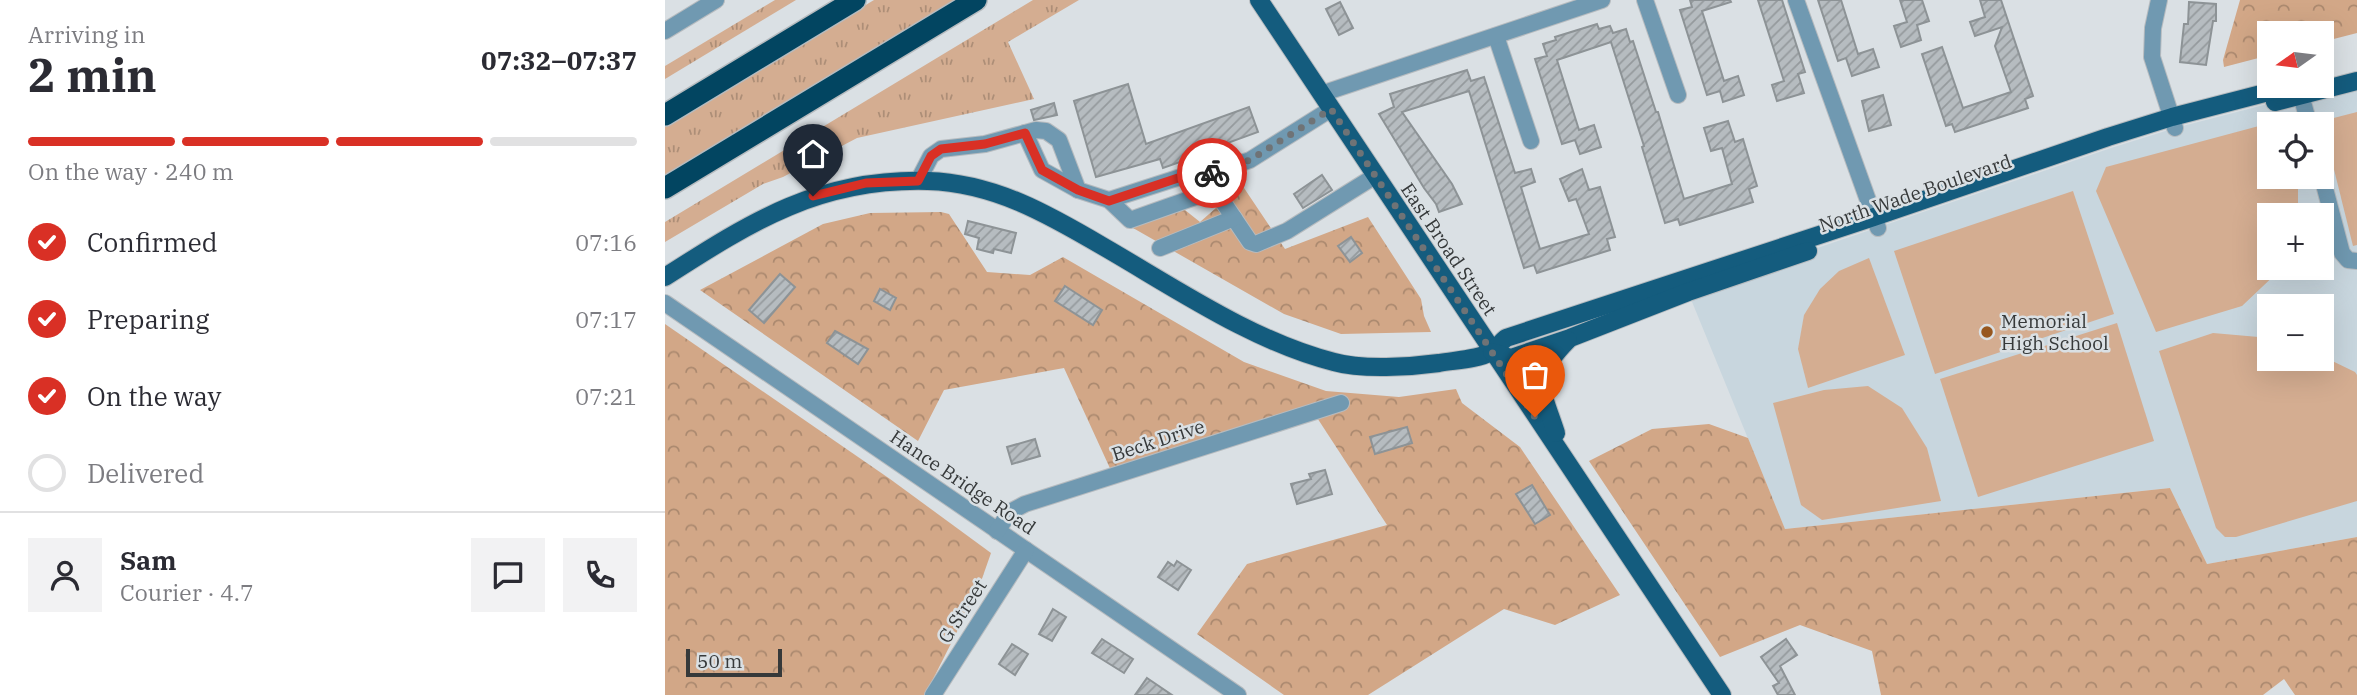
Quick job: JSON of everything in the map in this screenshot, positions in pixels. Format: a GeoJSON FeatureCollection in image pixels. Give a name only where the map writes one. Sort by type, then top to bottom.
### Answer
{"type":"FeatureCollection","features":[{"type":"Feature","properties":{"kind":"highway"},"geometry":{"type":"LineString","coordinates":[[665,115],[855,0]]}},
{"type":"Feature","properties":{"kind":"highway"},"geometry":{"type":"LineString","coordinates":[[665,188],[976,0]]}},
{"type":"Feature","properties":{"kind":"main road","name":"East Broad Street"},"geometry":{"type":"LineString","coordinates":[[1259,0],[1722,695]]}},
{"type":"Feature","properties":{"kind":"main road"},"geometry":{"type":"LineString","coordinates":[[2335,75],[2357,69]]}},
{"type":"Feature","properties":{"kind":"main road","name":"North Wade Boulevard"},"geometry":{"type":"LineString","coordinates":[[2335,84],[2357,81]]}},
{"type":"Feature","properties":{"kind":"main road","name":"North Wade Boulevard"},"geometry":{"type":"LineString","coordinates":[[665,277],[788,205],[848,186],[918,181],[963,185],[1027,204],[1258,335],[1336,363],[1419,366],[1492,352],[1511,358],[2108,137],[2174,123],[2266,98]]}},
{"type":"Feature","properties":{"kind":"main road","name":"North Wade Boulevard"},"geometry":{"type":"LineString","coordinates":[[1492,352],[1506,338],[1876,223]]}},
{"type":"Feature","properties":{"kind":"main road"},"geometry":{"type":"LineString","coordinates":[[1564,460],[1545,406],[1541,379],[1544,367],[1570,338]]}},
{"type":"Feature","properties":{"kind":"street"},"geometry":{"type":"LineString","coordinates":[[665,31],[716,0]]}},
{"type":"Feature","properties":{"kind":"street"},"geometry":{"type":"LineString","coordinates":[[1109,201],[1199,171],[1210,174],[1250,160],[1326,102],[1496,36],[1602,0]]}},
{"type":"Feature","properties":{"kind":"street"},"geometry":{"type":"LineString","coordinates":[[1645,0],[1678,95]]}},
{"type":"Feature","properties":{"kind":"street"},"geometry":{"type":"LineString","coordinates":[[1796,0],[1876,223]]}},
{"type":"Feature","properties":{"kind":"street"},"geometry":{"type":"LineString","coordinates":[[2159,0],[2153,28],[2152,57],[2174,123]]}},
{"type":"Feature","properties":{"kind":"street"},"geometry":{"type":"LineString","coordinates":[[1496,36],[1531,141]]}},
{"type":"Feature","properties":{"kind":"street"},"geometry":{"type":"LineString","coordinates":[[918,181],[931,156],[941,149],[985,144],[1025,133],[1046,131],[1059,140],[1078,190]]}},
{"type":"Feature","properties":{"kind":"street"},"geometry":{"type":"LineString","coordinates":[[1025,133],[1042,170],[1078,190],[1109,201],[1130,220],[1215,190]]}},
{"type":"Feature","properties":{"kind":"street"},"geometry":{"type":"LineString","coordinates":[[1210,174],[1215,190],[1250,242],[1256,244],[1287,231],[1375,176]]}},
{"type":"Feature","properties":{"kind":"street"},"geometry":{"type":"LineString","coordinates":[[2325,189],[2342,253],[2348,260],[2357,261]]}},
{"type":"Feature","properties":{"kind":"street"},"geometry":{"type":"LineString","coordinates":[[1160,247],[1234,218]]}},
{"type":"Feature","properties":{"kind":"street","name":"Hance Bridge Road"},"geometry":{"type":"LineString","coordinates":[[665,303],[1238,695]]}},
{"type":"Feature","properties":{"kind":"street","name":"Beck Drive"},"geometry":{"type":"LineString","coordinates":[[997,531],[1010,512],[1025,504],[1341,403]]}},
{"type":"Feature","properties":{"kind":"street","name":"G Street"},"geometry":{"type":"LineString","coordinates":[[933,695],[1026,550]]}},
{"type":"Feature","properties":{"kind":"shaded area","name":"Memorial High School"},"geometry":{"type":"Polygon","coordinates":[[[2357,81],[2357,537],[2207,564],[2170,488],[1785,529],[1688,292],[2175,128],[2291,98],[2335,98],[2335,87],[2357,81]]]}},
{"type":"Feature","properties":{"kind":"green space"},"geometry":{"type":"Polygon","coordinates":[[[775,0],[796,0],[665,79],[665,66],[775,0]]]}},
{"type":"Feature","properties":{"kind":"green space"},"geometry":{"type":"Polygon","coordinates":[[[874,0],[956,0],[665,176],[665,126],[874,0]]]}},
{"type":"Feature","properties":{"kind":"green space"},"geometry":{"type":"Polygon","coordinates":[[[1033,0],[1079,0],[1008,42],[1034,99],[857,138],[783,177],[763,184],[665,242],[665,222],[1033,0]]]}},
{"type":"Feature","properties":{"kind":"green space"},"geometry":{"type":"Polygon","coordinates":[[[2240,0],[2357,0],[2357,33],[2335,39],[2335,21],[2257,21],[2257,58],[2224,67],[2223,60],[2240,0]]]}},
{"type":"Feature","properties":{"kind":"green space"},"geometry":{"type":"Polygon","coordinates":[[[2357,112],[2357,245],[2353,246],[2334,169],[2334,118],[2357,112]]]}},
{"type":"Feature","properties":{"kind":"green space"},"geometry":{"type":"Polygon","coordinates":[[[2257,127],[2257,189],[2298,189],[2298,203],[2257,203],[2257,280],[2269,280],[2242,306],[2156,332],[2096,191],[2106,167],[2257,127]]]}},
{"type":"Feature","properties":{"kind":"green space"},"geometry":{"type":"Polygon","coordinates":[[[1242,185],[1285,249],[1368,217],[1421,299],[1431,332],[1341,334],[1284,314],[1126,224],[1180,206],[1200,222],[1242,185]]]}},
{"type":"Feature","properties":{"kind":"green space"},"geometry":{"type":"Polygon","coordinates":[[[2073,191],[2114,314],[1935,374],[1894,251],[2073,191]]]}},
{"type":"Feature","properties":{"kind":"green space"},"geometry":{"type":"Polygon","coordinates":[[[870,213],[949,214],[987,272],[1030,275],[1063,257],[1244,362],[1326,391],[1399,397],[1456,389],[1462,403],[1520,447],[1620,595],[1555,625],[1504,609],[1368,695],[1284,695],[1197,634],[1247,564],[1387,525],[1312,410],[1114,477],[1064,368],[944,390],[918,441],[700,290],[823,224],[870,213]]]}},
{"type":"Feature","properties":{"kind":"green space"},"geometry":{"type":"Polygon","coordinates":[[[1869,258],[1905,355],[1808,388],[1798,349],[1804,315],[1820,289],[1839,271],[1869,258]]]}},
{"type":"Feature","properties":{"kind":"green space"},"geometry":{"type":"Polygon","coordinates":[[[2117,323],[2154,441],[1978,497],[1940,379],[2117,323]]]}},
{"type":"Feature","properties":{"kind":"green space"},"geometry":{"type":"Polygon","coordinates":[[[665,324],[890,479],[991,553],[978,590],[925,695],[665,695],[665,324]]]}},
{"type":"Feature","properties":{"kind":"green space"},"geometry":{"type":"Polygon","coordinates":[[[2213,333],[2257,337],[2257,371],[2334,371],[2334,362],[2355,372],[2357,501],[2236,537],[2225,537],[2216,528],[2159,351],[2213,333]]]}},
{"type":"Feature","properties":{"kind":"green space"},"geometry":{"type":"Polygon","coordinates":[[[1868,386],[1902,408],[1927,448],[1941,501],[1822,520],[1801,505],[1773,403],[1824,390],[1868,386]]]}},
{"type":"Feature","properties":{"kind":"green space"},"geometry":{"type":"Polygon","coordinates":[[[1709,424],[1748,438],[1785,529],[2170,488],[2207,564],[2357,537],[2357,695],[2295,695],[2284,679],[2263,695],[1881,695],[1872,651],[1800,625],[1720,657],[1589,461],[1652,429],[1709,424]]]}},
{"type":"Feature","properties":{"kind":"building"},"geometry":{"type":"Polygon","coordinates":[[[1690,0],[1730,0],[1731,2],[1702,11],[1724,81],[1738,76],[1744,95],[1723,102],[1720,91],[1707,95],[1680,10],[1692,7],[1690,0]]]}},
{"type":"Feature","properties":{"kind":"building"},"geometry":{"type":"Polygon","coordinates":[[[1758,0],[1782,0],[1805,72],[1798,74],[1804,93],[1777,101],[1772,85],[1784,81],[1758,0]]]}},
{"type":"Feature","properties":{"kind":"building"},"geometry":{"type":"Polygon","coordinates":[[[1818,0],[1841,0],[1858,54],[1873,49],[1879,67],[1852,76],[1846,58],[1838,61],[1818,0]]]}},
{"type":"Feature","properties":{"kind":"building"},"geometry":{"type":"Polygon","coordinates":[[[1900,0],[1922,0],[1929,21],[1917,25],[1921,40],[1901,47],[1894,26],[1907,22],[1900,0]]]}},
{"type":"Feature","properties":{"kind":"building"},"geometry":{"type":"Polygon","coordinates":[[[1980,0],[2001,0],[2033,96],[2025,99],[2028,108],[1955,132],[1952,124],[1946,126],[1922,54],[1942,47],[1963,108],[2011,92],[1995,46],[2002,27],[1975,36],[1970,22],[1985,17],[1980,0]]]}},
{"type":"Feature","properties":{"kind":"building"},"geometry":{"type":"Polygon","coordinates":[[[1340,2],[1353,28],[1339,35],[1326,9],[1340,2]]]}},
{"type":"Feature","properties":{"kind":"building"},"geometry":{"type":"Polygon","coordinates":[[[2189,2],[2216,4],[2216,21],[2213,21],[2206,65],[2180,62],[2184,24],[2188,24],[2189,2]]]}},
{"type":"Feature","properties":{"kind":"building"},"geometry":{"type":"Polygon","coordinates":[[[1597,24],[1599,29],[1610,26],[1613,33],[1626,29],[1630,42],[1633,41],[1684,199],[1732,184],[1722,148],[1711,151],[1704,128],[1728,121],[1735,142],[1743,139],[1757,186],[1749,189],[1753,202],[1680,225],[1678,219],[1665,223],[1611,42],[1557,60],[1579,130],[1594,125],[1601,147],[1580,154],[1575,140],[1562,144],[1535,59],[1547,56],[1543,44],[1556,40],[1555,37],[1597,24]]]}},
{"type":"Feature","properties":{"kind":"building"},"geometry":{"type":"Polygon","coordinates":[[[1467,70],[1471,81],[1484,77],[1515,173],[1531,169],[1535,182],[1521,187],[1540,249],[1589,234],[1576,199],[1569,201],[1560,179],[1582,169],[1589,190],[1600,187],[1615,237],[1607,239],[1610,250],[1537,273],[1534,265],[1524,268],[1469,91],[1402,112],[1452,184],[1462,204],[1439,212],[1379,114],[1394,107],[1390,94],[1467,70]]]}},
{"type":"Feature","properties":{"kind":"building"},"geometry":{"type":"Polygon","coordinates":[[[1128,84],[1146,144],[1249,107],[1258,132],[1219,146],[1223,157],[1211,161],[1208,152],[1163,168],[1160,159],[1096,177],[1074,101],[1128,84]]]}},
{"type":"Feature","properties":{"kind":"building"},"geometry":{"type":"Polygon","coordinates":[[[1883,95],[1891,125],[1869,131],[1862,101],[1883,95]]]}},
{"type":"Feature","properties":{"kind":"building"},"geometry":{"type":"Polygon","coordinates":[[[1054,103],[1057,115],[1034,120],[1031,110],[1054,103]]]}},
{"type":"Feature","properties":{"kind":"building"},"geometry":{"type":"Polygon","coordinates":[[[1322,175],[1332,190],[1303,208],[1294,194],[1322,175]]]}},
{"type":"Feature","properties":{"kind":"building"},"geometry":{"type":"Polygon","coordinates":[[[968,221],[1016,233],[1011,253],[994,249],[993,253],[977,249],[979,238],[965,234],[968,221]]]}},
{"type":"Feature","properties":{"kind":"building"},"geometry":{"type":"Polygon","coordinates":[[[1351,237],[1362,253],[1350,262],[1338,246],[1351,237]]]}},
{"type":"Feature","properties":{"kind":"building"},"geometry":{"type":"Polygon","coordinates":[[[780,274],[795,287],[764,323],[749,310],[780,274]]]}},
{"type":"Feature","properties":{"kind":"building"},"geometry":{"type":"Polygon","coordinates":[[[1065,286],[1102,310],[1093,325],[1055,301],[1065,286]]]}},
{"type":"Feature","properties":{"kind":"building"},"geometry":{"type":"Polygon","coordinates":[[[880,289],[896,298],[890,310],[874,301],[880,289]]]}},
{"type":"Feature","properties":{"kind":"building"},"geometry":{"type":"Polygon","coordinates":[[[835,331],[868,349],[858,364],[827,343],[835,331]]]}},
{"type":"Feature","properties":{"kind":"building"},"geometry":{"type":"Polygon","coordinates":[[[1407,427],[1412,443],[1375,454],[1370,437],[1407,427]]]}},
{"type":"Feature","properties":{"kind":"building"},"geometry":{"type":"Polygon","coordinates":[[[1035,439],[1040,456],[1012,464],[1007,447],[1035,439]]]}},
{"type":"Feature","properties":{"kind":"building"},"geometry":{"type":"Polygon","coordinates":[[[1325,470],[1332,494],[1297,504],[1291,484],[1311,479],[1309,474],[1325,470]]]}},
{"type":"Feature","properties":{"kind":"building"},"geometry":{"type":"Polygon","coordinates":[[[1532,485],[1550,515],[1535,524],[1516,494],[1532,485]]]}},
{"type":"Feature","properties":{"kind":"building"},"geometry":{"type":"Polygon","coordinates":[[[1177,561],[1191,570],[1178,590],[1158,577],[1168,562],[1174,566],[1177,561]]]}},
{"type":"Feature","properties":{"kind":"building"},"geometry":{"type":"Polygon","coordinates":[[[1053,609],[1066,617],[1052,641],[1039,634],[1053,609]]]}},
{"type":"Feature","properties":{"kind":"building"},"geometry":{"type":"Polygon","coordinates":[[[1102,639],[1133,659],[1124,673],[1092,653],[1102,639]]]}},
{"type":"Feature","properties":{"kind":"building"},"geometry":{"type":"Polygon","coordinates":[[[1786,639],[1797,655],[1780,666],[1795,695],[1778,695],[1773,686],[1779,683],[1761,657],[1786,639]]]}},
{"type":"Feature","properties":{"kind":"building"},"geometry":{"type":"Polygon","coordinates":[[[1012,644],[1028,654],[1015,675],[999,664],[1012,644]]]}},
{"type":"Feature","properties":{"kind":"building"},"geometry":{"type":"Polygon","coordinates":[[[1147,678],[1172,695],[1135,695],[1147,678]]]}},
{"type":"Feature","properties":{"kind":"way so far"},"geometry":{"type":"LineString","coordinates":[[1212,173],[1250,160],[1331,109],[1535,417]]}},
{"type":"Feature","properties":{"kind":"place","name":"Memorial High School"},"geometry":{"type":"Point","coordinates":[1987,332]}},
{"type":"Feature","properties":{"kind":"route"},"geometry":{"type":"LineString","coordinates":[[813,196],[866,183],[918,181],[931,156],[941,149],[985,144],[1025,133],[1042,170],[1078,190],[1109,201],[1199,171],[1212,173]]}}]}
